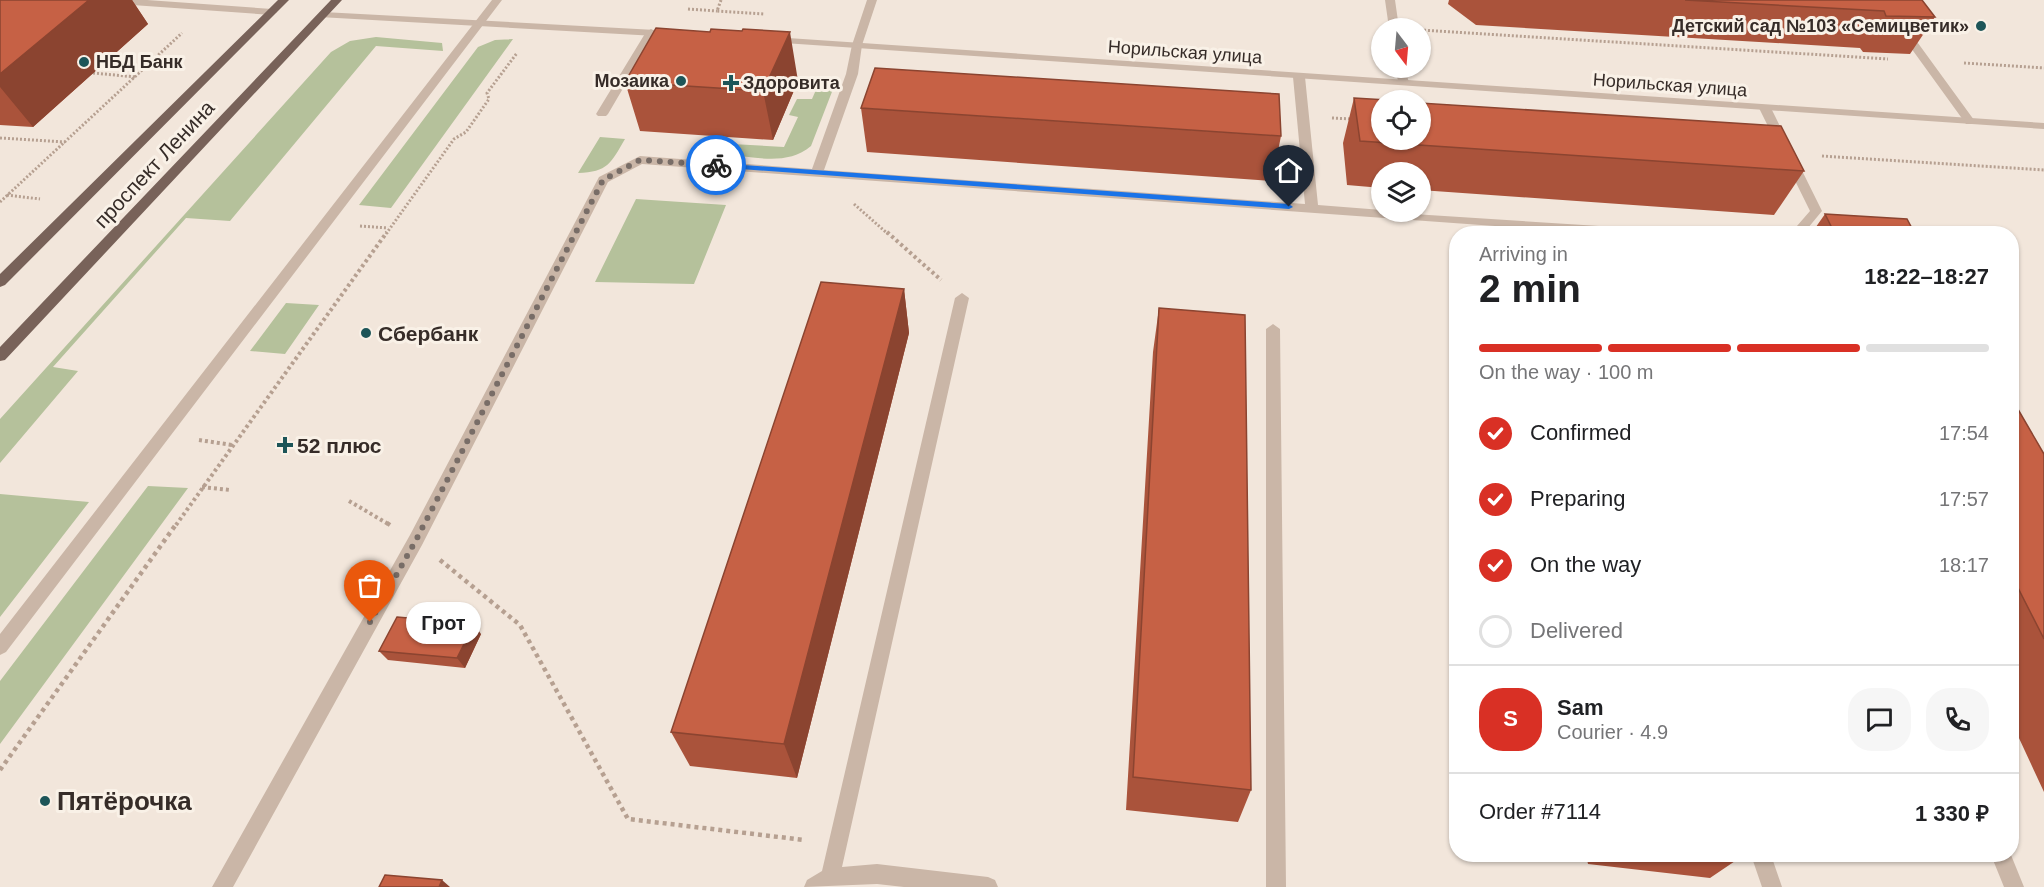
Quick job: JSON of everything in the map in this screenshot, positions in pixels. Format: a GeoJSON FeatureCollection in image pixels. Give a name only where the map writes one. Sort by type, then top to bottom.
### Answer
{"type":"FeatureCollection","features":[{"type":"Feature","properties":{"kind":"main road","name":"проспект Ленина"},"geometry":{"type":"LineString","coordinates":[[0,282],[284,0]]}},
{"type":"Feature","properties":{"kind":"main road","name":"проспект Ленина"},"geometry":{"type":"LineString","coordinates":[[0,356],[337,0]]}},
{"type":"Feature","properties":{"kind":"street"},"geometry":{"type":"LineString","coordinates":[[104,0],[272,12]]}},
{"type":"Feature","properties":{"kind":"street"},"geometry":{"type":"LineString","coordinates":[[0,647],[497,0]]}},
{"type":"Feature","properties":{"kind":"street"},"geometry":{"type":"LineString","coordinates":[[817,172],[852,74],[856,45],[872,0]]}},
{"type":"Feature","properties":{"kind":"street"},"geometry":{"type":"LineString","coordinates":[[1390,0],[1393,18]]}},
{"type":"Feature","properties":{"kind":"street"},"geometry":{"type":"LineString","coordinates":[[323,15],[685,34]]}},
{"type":"Feature","properties":{"kind":"street"},"geometry":{"type":"LineString","coordinates":[[1896,20],[1970,122]]}},
{"type":"Feature","properties":{"kind":"street"},"geometry":{"type":"LineString","coordinates":[[602,114],[651,32]]}},
{"type":"Feature","properties":{"kind":"street","name":"Норильская улица"},"geometry":{"type":"LineString","coordinates":[[765,39],[2044,126]]}},
{"type":"Feature","properties":{"kind":"street"},"geometry":{"type":"LineString","coordinates":[[1299,77],[1312,208]]}},
{"type":"Feature","properties":{"kind":"street"},"geometry":{"type":"LineString","coordinates":[[1402,78],[1403,83]]}},
{"type":"Feature","properties":{"kind":"street"},"geometry":{"type":"LineString","coordinates":[[1765,108],[1816,212],[1803,226]]}},
{"type":"Feature","properties":{"kind":"street"},"geometry":{"type":"LineString","coordinates":[[222,887],[416,540],[603,180],[640,160],[1554,226]]}},
{"type":"Feature","properties":{"kind":"street"},"geometry":{"type":"LineString","coordinates":[[962,298],[837,844],[824,884],[877,874],[988,887]]}},
{"type":"Feature","properties":{"kind":"street"},"geometry":{"type":"LineString","coordinates":[[1273,329],[1276,887]]}},
{"type":"Feature","properties":{"kind":"street"},"geometry":{"type":"LineString","coordinates":[[1763,862],[1772,887]]}},
{"type":"Feature","properties":{"kind":"street"},"geometry":{"type":"LineString","coordinates":[[2004,862],[2014,887]]}},
{"type":"Feature","properties":{"kind":"path"},"geometry":{"type":"LineString","coordinates":[[0,202],[210,8]]}},
{"type":"Feature","properties":{"kind":"path"},"geometry":{"type":"LineString","coordinates":[[0,770],[454,139],[466,132],[489,99],[487,93],[535,26]]}},
{"type":"Feature","properties":{"kind":"path"},"geometry":{"type":"LineString","coordinates":[[1431,31],[2044,68]]}},
{"type":"Feature","properties":{"kind":"path"},"geometry":{"type":"LineString","coordinates":[[93,73],[136,77]]}},
{"type":"Feature","properties":{"kind":"path"},"geometry":{"type":"LineString","coordinates":[[1303,117],[1362,120]]}},
{"type":"Feature","properties":{"kind":"path"},"geometry":{"type":"LineString","coordinates":[[0,138],[64,142]]}},
{"type":"Feature","properties":{"kind":"path"},"geometry":{"type":"LineString","coordinates":[[1788,153],[2044,170]]}},
{"type":"Feature","properties":{"kind":"path"},"geometry":{"type":"LineString","coordinates":[[817,172],[962,298]]}},
{"type":"Feature","properties":{"kind":"path"},"geometry":{"type":"LineString","coordinates":[[8,195],[41,198],[36,203]]}},
{"type":"Feature","properties":{"kind":"path"},"geometry":{"type":"LineString","coordinates":[[359,226],[389,228]]}},
{"type":"Feature","properties":{"kind":"path"},"geometry":{"type":"LineString","coordinates":[[206,432],[199,441],[233,445]]}},
{"type":"Feature","properties":{"kind":"path"},"geometry":{"type":"LineString","coordinates":[[202,487],[230,489]]}},
{"type":"Feature","properties":{"kind":"path"},"geometry":{"type":"LineString","coordinates":[[349,501],[416,540],[520,625],[628,819],[837,844]]}},
{"type":"Feature","properties":{"kind":"green space"},"geometry":{"type":"Polygon","coordinates":[[[376,37],[442,43],[443,51],[376,46],[230,221],[186,218],[53,367],[78,371],[0,463],[0,419],[331,52],[350,41],[376,37]]]}},
{"type":"Feature","properties":{"kind":"green space"},"geometry":{"type":"Polygon","coordinates":[[[513,39],[391,208],[359,205],[478,47],[495,40],[513,39]]]}},
{"type":"Feature","properties":{"kind":"green space"},"geometry":{"type":"Polygon","coordinates":[[[819,83],[835,84],[811,146],[802,152],[782,158],[728,155],[732,144],[784,147],[798,117],[789,115],[797,99],[812,99],[819,83]]]}},
{"type":"Feature","properties":{"kind":"green space"},"geometry":{"type":"Polygon","coordinates":[[[600,137],[625,139],[608,165],[596,171],[578,173],[600,137]]]}},
{"type":"Feature","properties":{"kind":"green space"},"geometry":{"type":"Polygon","coordinates":[[[636,199],[726,205],[694,284],[595,282],[636,199]]]}},
{"type":"Feature","properties":{"kind":"green space"},"geometry":{"type":"Polygon","coordinates":[[[286,303],[319,305],[285,354],[250,351],[286,303]]]}},
{"type":"Feature","properties":{"kind":"green space"},"geometry":{"type":"Polygon","coordinates":[[[148,486],[188,488],[0,744],[0,681],[148,486]]]}},
{"type":"Feature","properties":{"kind":"green space"},"geometry":{"type":"Polygon","coordinates":[[[0,494],[89,502],[0,617],[0,494]]]}},
{"type":"Feature","properties":{"kind":"building"},"geometry":{"type":"Polygon","coordinates":[[[0,0],[89,0],[0,74],[0,0]]]}},
{"type":"Feature","properties":{"kind":"building"},"geometry":{"type":"Polygon","coordinates":[[[1685,0],[1922,0],[1935,17],[1886,16],[1884,11],[1685,0]]]}},
{"type":"Feature","properties":{"kind":"building"},"geometry":{"type":"Polygon","coordinates":[[[656,28],[710,32],[711,29],[742,31],[743,29],[790,32],[763,91],[625,82],[656,28]]]}},
{"type":"Feature","properties":{"kind":"building"},"geometry":{"type":"Polygon","coordinates":[[[875,68],[1279,94],[1281,136],[861,108],[875,68]]]}},
{"type":"Feature","properties":{"kind":"building"},"geometry":{"type":"Polygon","coordinates":[[[1354,98],[1371,99],[1371,142],[1360,141],[1354,98]]]}},
{"type":"Feature","properties":{"kind":"building"},"geometry":{"type":"Polygon","coordinates":[[[1431,104],[1781,126],[1804,171],[1431,146],[1431,104]]]}},
{"type":"Feature","properties":{"kind":"building"},"geometry":{"type":"Polygon","coordinates":[[[1825,214],[1907,219],[1911,226],[1831,226],[1825,214]]]}},
{"type":"Feature","properties":{"kind":"building"},"geometry":{"type":"Polygon","coordinates":[[[821,282],[904,289],[784,744],[671,732],[821,282]]]}},
{"type":"Feature","properties":{"kind":"building"},"geometry":{"type":"Polygon","coordinates":[[[1159,308],[1245,315],[1251,790],[1133,777],[1159,308]]]}},
{"type":"Feature","properties":{"kind":"building"},"geometry":{"type":"Polygon","coordinates":[[[2019,411],[2044,454],[2044,639],[2019,590],[2019,411]]]}},
{"type":"Feature","properties":{"kind":"building"},"geometry":{"type":"Polygon","coordinates":[[[397,617],[474,624],[457,658],[379,651],[397,617]]]}},
{"type":"Feature","properties":{"kind":"building"},"geometry":{"type":"Polygon","coordinates":[[[385,875],[442,880],[439,887],[379,887],[385,875]]]}},
{"type":"Feature","properties":{"kind":"way so far"},"geometry":{"type":"LineString","coordinates":[[370,622],[416,540],[603,180],[640,160],[716,165]]}},
{"type":"Feature","properties":{"kind":"place","name":"Детский сад №103 «Семицветик»"},"geometry":{"type":"Point","coordinates":[1981,26]}},
{"type":"Feature","properties":{"kind":"place","name":"НБД Банк"},"geometry":{"type":"Point","coordinates":[84,62]}},
{"type":"Feature","properties":{"kind":"place","name":"Мозаика"},"geometry":{"type":"Point","coordinates":[681,81]}},
{"type":"Feature","properties":{"kind":"place","name":"Здоровита"},"geometry":{"type":"Point","coordinates":[731,83]}},
{"type":"Feature","properties":{"kind":"place","name":"Сбербанк"},"geometry":{"type":"Point","coordinates":[366,333]}},
{"type":"Feature","properties":{"kind":"place","name":"52 плюс"},"geometry":{"type":"Point","coordinates":[285,445]}},
{"type":"Feature","properties":{"kind":"place","name":"Грот"},"geometry":{"type":"Point","coordinates":[370,622]}},
{"type":"Feature","properties":{"kind":"place","name":"Пятёрочка"},"geometry":{"type":"Point","coordinates":[45,801]}},
{"type":"Feature","properties":{"kind":"route"},"geometry":{"type":"LineString","coordinates":[[716,165],[1289,207]]}}]}
